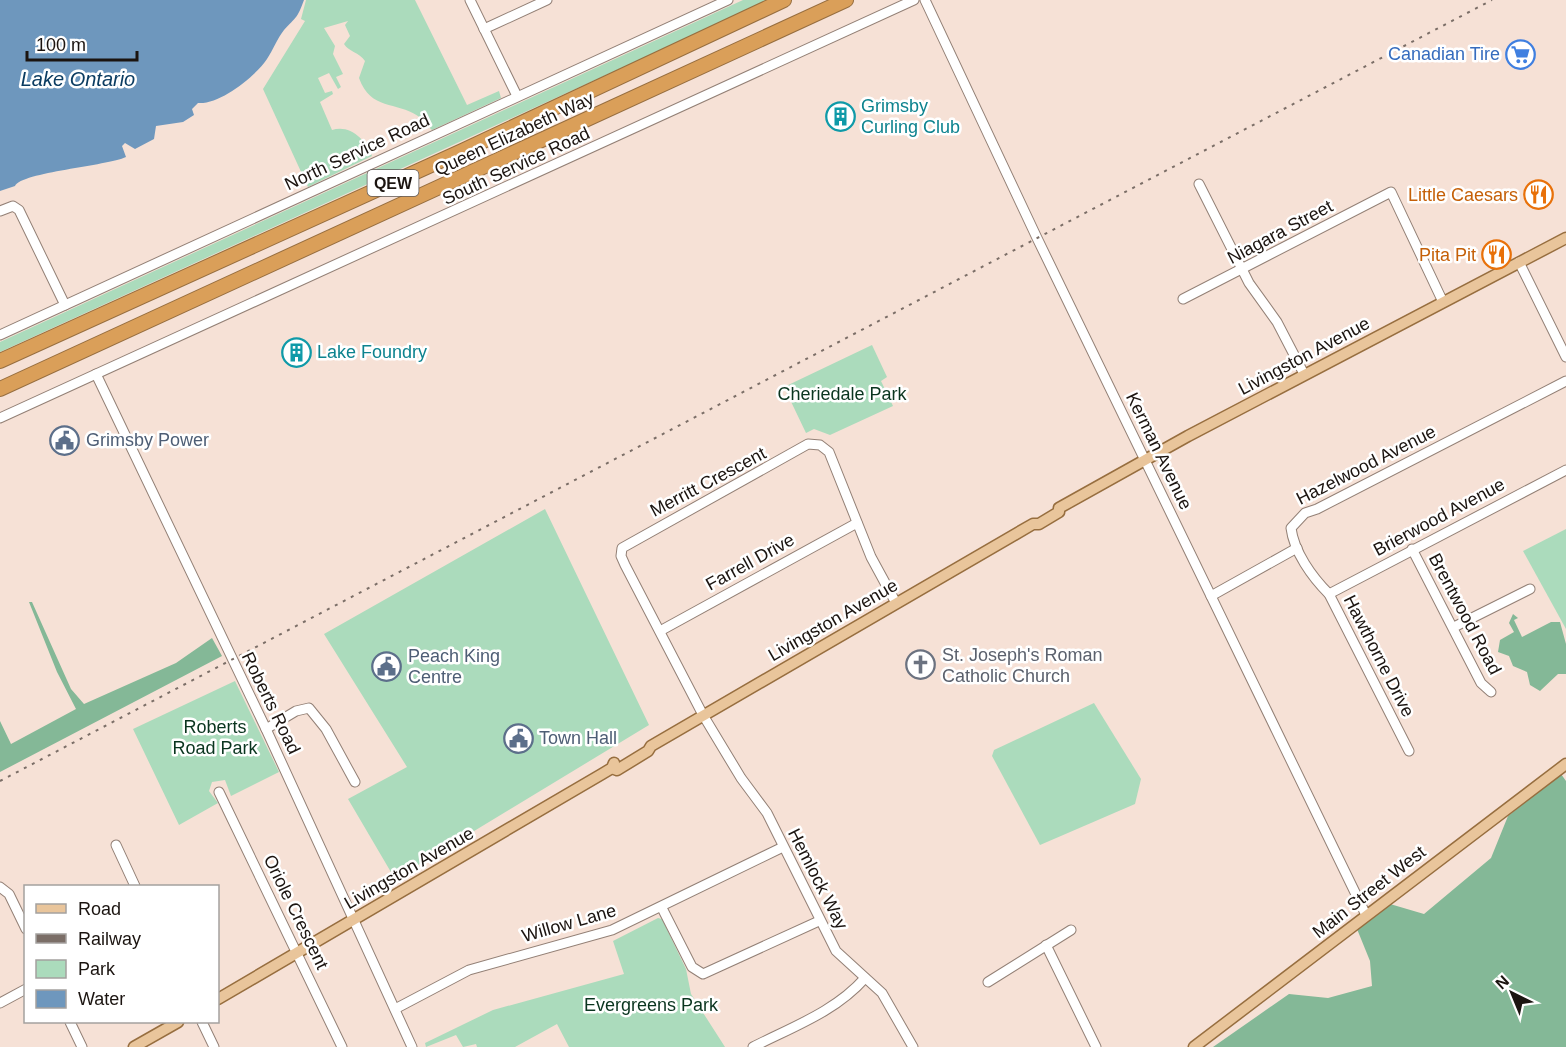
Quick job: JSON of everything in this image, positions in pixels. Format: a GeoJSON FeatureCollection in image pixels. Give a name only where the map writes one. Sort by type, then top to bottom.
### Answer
{"type":"FeatureCollection","features":[{"type":"Feature","properties":{"kind":"highway","name":"Queen Elizabeth Way"},"geometry":{"type":"LineString","coordinates":[[0,361],[462,151],[784,0]]}},
{"type":"Feature","properties":{"kind":"highway","name":"Queen Elizabeth Way"},"geometry":{"type":"LineString","coordinates":[[0,389],[276,260],[468,176],[846,0]]}},
{"type":"Feature","properties":{"kind":"main road","name":"Livingston Avenue"},"geometry":{"type":"LineString","coordinates":[[219,998],[612,768],[617,770],[648,751],[651,746],[703,715],[1033,524],[1039,524],[1059,512],[1059,508],[1145,459],[1566,238]]}},
{"type":"Feature","properties":{"kind":"main road","name":"Main Street West"},"geometry":{"type":"LineString","coordinates":[[1194,1047],[1566,764]]}},
{"type":"Feature","properties":{"kind":"main road"},"geometry":{"type":"LineString","coordinates":[[134,1047],[176,1023]]}},
{"type":"Feature","properties":{"kind":"street"},"geometry":{"type":"LineString","coordinates":[[470,0],[518,96]]}},
{"type":"Feature","properties":{"kind":"street"},"geometry":{"type":"LineString","coordinates":[[484,29],[547,0]]}},
{"type":"Feature","properties":{"kind":"street","name":"North Service Road"},"geometry":{"type":"LineString","coordinates":[[0,335],[728,0]]}},
{"type":"Feature","properties":{"kind":"street","name":"South Service Road"},"geometry":{"type":"LineString","coordinates":[[0,418],[914,0]]}},
{"type":"Feature","properties":{"kind":"street","name":"Kerman Avenue"},"geometry":{"type":"LineString","coordinates":[[925,0],[1366,915]]}},
{"type":"Feature","properties":{"kind":"street"},"geometry":{"type":"LineString","coordinates":[[1199,184],[1243,270],[1277,322],[1304,374]]}},
{"type":"Feature","properties":{"kind":"street","name":"Niagara Street"},"geometry":{"type":"LineString","coordinates":[[1183,299],[1390,192],[1443,302]]}},
{"type":"Feature","properties":{"kind":"street"},"geometry":{"type":"LineString","coordinates":[[0,211],[13,206],[19,210],[65,305]]}},
{"type":"Feature","properties":{"kind":"street"},"geometry":{"type":"LineString","coordinates":[[1519,262],[1566,357]]}},
{"type":"Feature","properties":{"kind":"street","name":"Roberts Road"},"geometry":{"type":"LineString","coordinates":[[96,374],[266,729],[412,1047]]}},
{"type":"Feature","properties":{"kind":"street","name":"Hazelwood Avenue"},"geometry":{"type":"LineString","coordinates":[[1297,548],[1291,528],[1305,513],[1317,509],[1566,381]]}},
{"type":"Feature","properties":{"kind":"street","name":"Merritt Crescent"},"geometry":{"type":"LineString","coordinates":[[703,715],[621,556],[622,548],[628,544],[808,444],[820,445],[829,452],[857,523],[896,603]]}},
{"type":"Feature","properties":{"kind":"street","name":"Brierwood Avenue"},"geometry":{"type":"LineString","coordinates":[[1329,594],[1566,470]]}},
{"type":"Feature","properties":{"kind":"street","name":"Farrell Drive"},"geometry":{"type":"LineString","coordinates":[[660,631],[857,523]]}},
{"type":"Feature","properties":{"kind":"street"},"geometry":{"type":"LineString","coordinates":[[1212,596],[1297,548]]}},
{"type":"Feature","properties":{"kind":"street","name":"Hawthorne Drive"},"geometry":{"type":"LineString","coordinates":[[1297,548],[1316,581],[1329,594],[1409,751]]}},
{"type":"Feature","properties":{"kind":"street","name":"Brentwood Road"},"geometry":{"type":"LineString","coordinates":[[1412,549],[1481,683],[1491,692]]}},
{"type":"Feature","properties":{"kind":"street"},"geometry":{"type":"LineString","coordinates":[[1454,627],[1530,589]]}},
{"type":"Feature","properties":{"kind":"street"},"geometry":{"type":"LineString","coordinates":[[266,729],[296,711],[309,708],[326,729],[355,783]]}},
{"type":"Feature","properties":{"kind":"street","name":"Hemlock Way"},"geometry":{"type":"LineString","coordinates":[[703,715],[741,778],[767,813],[836,951],[882,993],[913,1047]]}},
{"type":"Feature","properties":{"kind":"street","name":"Oriole Crescent"},"geometry":{"type":"LineString","coordinates":[[219,792],[342,1047]]}},
{"type":"Feature","properties":{"kind":"street"},"geometry":{"type":"LineString","coordinates":[[116,845],[135,885]]}},
{"type":"Feature","properties":{"kind":"street","name":"Willow Lane"},"geometry":{"type":"LineString","coordinates":[[394,1009],[469,970],[526,952],[599,934],[662,908],[783,847]]}},
{"type":"Feature","properties":{"kind":"street"},"geometry":{"type":"LineString","coordinates":[[0,887],[9,894],[24,925]]}},
{"type":"Feature","properties":{"kind":"street"},"geometry":{"type":"LineString","coordinates":[[662,908],[692,966],[703,974],[819,921]]}},
{"type":"Feature","properties":{"kind":"street"},"geometry":{"type":"LineString","coordinates":[[988,982],[1071,930]]}},
{"type":"Feature","properties":{"kind":"street"},"geometry":{"type":"LineString","coordinates":[[1046,945],[1096,1047]]}},
{"type":"Feature","properties":{"kind":"street"},"geometry":{"type":"LineString","coordinates":[[753,1047],[841,1001],[865,978]]}},
{"type":"Feature","properties":{"kind":"street"},"geometry":{"type":"LineString","coordinates":[[0,1003],[24,990]]}},
{"type":"Feature","properties":{"kind":"street"},"geometry":{"type":"LineString","coordinates":[[70,1023],[82,1047]]}},
{"type":"Feature","properties":{"kind":"street"},"geometry":{"type":"LineString","coordinates":[[202,1023],[214,1047]]}},
{"type":"Feature","properties":{"kind":"green space"},"geometry":{"type":"Polygon","coordinates":[[[306,0],[415,0],[467,105],[499,91],[501,98],[432,130],[410,111],[377,101],[370,96],[359,78],[365,61],[344,44],[350,36],[345,25],[348,21],[324,28],[335,46],[333,54],[343,74],[336,77],[341,87],[338,89],[329,73],[318,78],[325,93],[332,91],[333,94],[320,102],[332,130],[351,131],[366,144],[372,156],[308,187],[263,89],[305,21],[301,19],[306,0]]]}},
{"type":"Feature","properties":{"kind":"green space"},"geometry":{"type":"Polygon","coordinates":[[[743,0],[770,0],[0,352],[0,342],[743,0]]]}},
{"type":"Feature","properties":{"kind":"green space","name":"Cheriedale Park"},"geometry":{"type":"Polygon","coordinates":[[[872,345],[887,377],[881,381],[893,406],[830,435],[814,429],[806,433],[784,387],[872,345]]]}},
{"type":"Feature","properties":{"kind":"green space","name":"Peach King Centre"},"geometry":{"type":"Polygon","coordinates":[[[545,509],[649,725],[395,879],[348,799],[407,767],[324,634],[545,509]]]}},
{"type":"Feature","properties":{"kind":"green space"},"geometry":{"type":"Polygon","coordinates":[[[1566,529],[1566,629],[1523,551],[1566,529]]]}},
{"type":"Feature","properties":{"kind":"green space"},"geometry":{"type":"Polygon","coordinates":[[[29,602],[32,602],[71,689],[84,704],[176,663],[212,638],[222,656],[0,772],[0,721],[11,744],[76,709],[57,672],[29,602]]]}},
{"type":"Feature","properties":{"kind":"green space"},"geometry":{"type":"Polygon","coordinates":[[[1513,614],[1518,618],[1514,620],[1522,637],[1551,622],[1560,622],[1566,644],[1566,674],[1558,674],[1540,691],[1530,685],[1527,672],[1513,666],[1509,656],[1498,652],[1500,640],[1514,632],[1509,623],[1513,614]]]}},
{"type":"Feature","properties":{"kind":"green space","name":"Roberts Road Park"},"geometry":{"type":"Polygon","coordinates":[[[235,681],[279,772],[231,796],[225,780],[212,782],[209,791],[218,803],[179,825],[133,729],[235,681]]]}},
{"type":"Feature","properties":{"kind":"green space"},"geometry":{"type":"Polygon","coordinates":[[[1094,703],[1141,779],[1135,804],[1040,845],[992,756],[994,750],[1094,703]]]}},
{"type":"Feature","properties":{"kind":"green space"},"geometry":{"type":"Polygon","coordinates":[[[1561,774],[1566,781],[1566,1047],[1213,1047],[1289,994],[1328,998],[1372,986],[1370,961],[1357,929],[1390,904],[1424,914],[1491,858],[1508,816],[1561,774]]]}},
{"type":"Feature","properties":{"kind":"green space","name":"Evergreens Park"},"geometry":{"type":"Polygon","coordinates":[[[658,918],[662,919],[686,969],[691,994],[725,1047],[569,1047],[557,1024],[515,1047],[477,1047],[476,1044],[463,1047],[456,1035],[426,1047],[425,1043],[493,1010],[624,974],[613,941],[658,918]]]}},
{"type":"Feature","properties":{"kind":"water","name":"Lake Ontario"},"geometry":{"type":"Polygon","coordinates":[[[0,0],[304,0],[300,11],[279,37],[267,59],[236,89],[216,100],[198,103],[192,109],[194,115],[183,122],[156,126],[154,139],[135,149],[125,143],[122,146],[126,157],[33,177],[0,191],[0,0]]]}},
{"type":"Feature","properties":{"kind":"railway"},"geometry":{"type":"LineString","coordinates":[[0,781],[1492,0]]}},
{"type":"Feature","properties":{"kind":"place","name":"Canadian Tire"},"geometry":{"type":"Point","coordinates":[1521,54]}},
{"type":"Feature","properties":{"kind":"place","name":"Grimsby Curling Club"},"geometry":{"type":"Point","coordinates":[840,116]}},
{"type":"Feature","properties":{"kind":"place","name":"Little Caesars"},"geometry":{"type":"Point","coordinates":[1539,195]}},
{"type":"Feature","properties":{"kind":"place","name":"Pita Pit"},"geometry":{"type":"Point","coordinates":[1497,255]}},
{"type":"Feature","properties":{"kind":"place","name":"Lake Foundry"},"geometry":{"type":"Point","coordinates":[296,352]}},
{"type":"Feature","properties":{"kind":"place","name":"Grimsby Power"},"geometry":{"type":"Point","coordinates":[65,440]}},
{"type":"Feature","properties":{"kind":"place","name":"St. Joseph's Roman Catholic Church"},"geometry":{"type":"Point","coordinates":[921,665]}},
{"type":"Feature","properties":{"kind":"place","name":"Peach King Centre"},"geometry":{"type":"Point","coordinates":[387,666]}},
{"type":"Feature","properties":{"kind":"place","name":"Town Hall"},"geometry":{"type":"Point","coordinates":[518,738]}}]}
